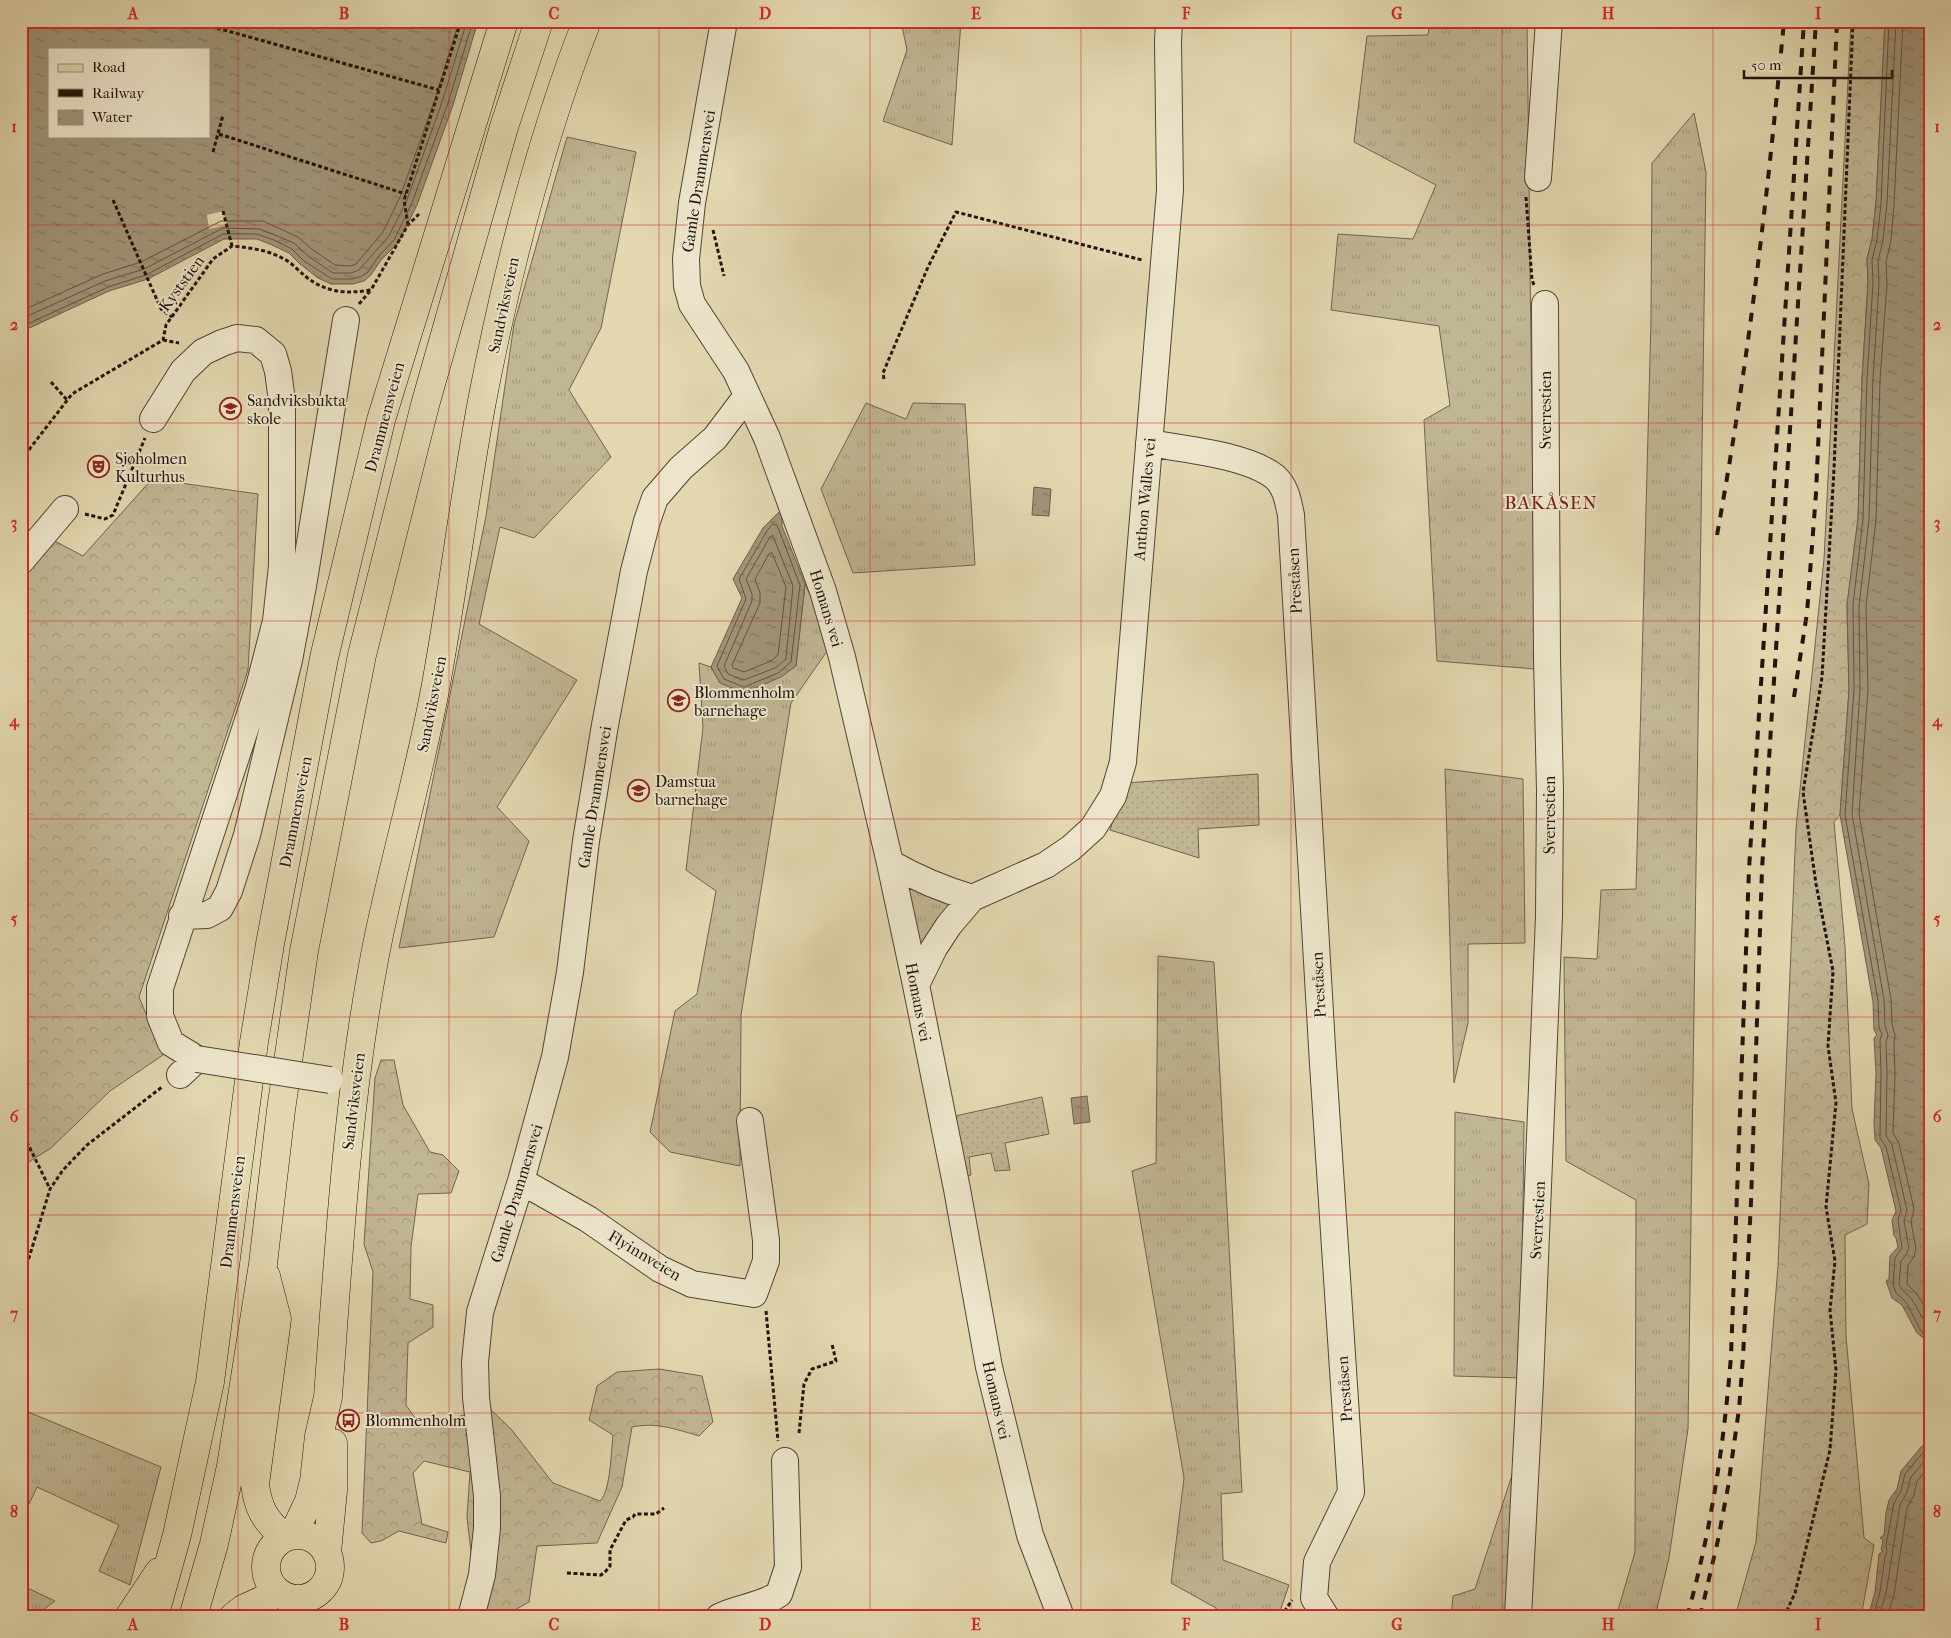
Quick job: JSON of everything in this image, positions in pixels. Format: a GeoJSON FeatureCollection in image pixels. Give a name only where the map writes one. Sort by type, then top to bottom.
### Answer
{"type":"FeatureCollection","features":[{"type":"Feature","properties":{"kind":"main road","name":"Drammensveien"},"geometry":{"type":"LineString","coordinates":[[154,1617],[178,1535],[210,1382],[254,1042],[270,944],[324,658],[382,420],[504,21]]}},
{"type":"Feature","properties":{"kind":"main road"},"geometry":{"type":"LineString","coordinates":[[193,1617],[214,1544],[231,1466],[263,1264],[281,1110],[304,951],[362,655],[425,405],[504,127],[539,21]]}},
{"type":"Feature","properties":{"kind":"main road","name":"Sandviksveien"},"geometry":{"type":"LineString","coordinates":[[288,1536],[309,1501],[314,1481],[319,1436],[328,1397],[341,1226],[342,1081],[375,953],[437,683],[482,402],[513,256],[552,121],[587,21]]}},
{"type":"Feature","properties":{"kind":"main road"},"geometry":{"type":"LineString","coordinates":[[263,1264],[277,1319],[255,1484],[257,1502],[264,1516],[288,1536]]}},
{"type":"Feature","properties":{"kind":"main road","name":"Sandviksveien"},"geometry":{"type":"LineString","coordinates":[[327,1552],[333,1464],[333,1435],[328,1397]]}},
{"type":"Feature","properties":{"kind":"main road"},"geometry":{"type":"LineString","coordinates":[[129,1617],[160,1569],[178,1535]]}},
{"type":"Feature","properties":{"kind":"main road"},"geometry":{"type":"LineString","coordinates":[[283,1602],[268,1582],[265,1567],[268,1553],[278,1541],[288,1536],[309,1536],[316,1540],[327,1552],[330,1568],[319,1617]]}},
{"type":"Feature","properties":{"kind":"main road"},"geometry":{"type":"LineString","coordinates":[[233,1617],[243,1609],[310,1597],[325,1584]]}},
{"type":"Feature","properties":{"kind":"street","name":"Gamle Drammensvei"},"geometry":{"type":"LineString","coordinates":[[471,1617],[482,1575],[487,1528],[487,1496],[476,1397],[475,1362],[480,1312],[522,1181],[555,1057],[570,972],[586,842],[634,571],[655,498],[681,468],[715,438],[746,397],[731,363],[692,304],[687,286],[686,259],[692,204],[724,21]]}},
{"type":"Feature","properties":{"kind":"street","name":"Anthon Walles vei"},"geometry":{"type":"LineString","coordinates":[[916,985],[944,932],[972,898],[1046,865],[1071,848],[1093,828],[1113,796],[1123,762],[1170,190],[1169,21]]}},
{"type":"Feature","properties":{"kind":"street"},"geometry":{"type":"LineString","coordinates":[[1538,178],[1549,21]]}},
{"type":"Feature","properties":{"kind":"street","name":"Sverrestien"},"geometry":{"type":"LineString","coordinates":[[1518,1617],[1530,1382],[1549,916],[1550,791],[1544,304]]}},
{"type":"Feature","properties":{"kind":"street"},"geometry":{"type":"LineString","coordinates":[[182,916],[207,915],[220,908],[229,891],[249,827],[289,660],[346,320]]}},
{"type":"Feature","properties":{"kind":"street"},"geometry":{"type":"LineString","coordinates":[[154,419],[183,371],[203,352],[222,342],[237,338],[256,340],[273,354],[278,371],[282,401],[282,566],[276,621],[259,687],[182,916],[160,988],[160,1016],[171,1043],[188,1067],[342,1081]]}},
{"type":"Feature","properties":{"kind":"street","name":"Homans vei"},"geometry":{"type":"LineString","coordinates":[[746,397],[767,438],[823,590],[842,656],[916,985],[957,1189],[989,1368],[1030,1535],[1061,1617]]}},
{"type":"Feature","properties":{"kind":"street","name":"Preståsen"},"geometry":{"type":"LineString","coordinates":[[1149,443],[1220,455],[1256,466],[1275,478],[1287,494],[1291,515],[1323,1064],[1351,1492],[1318,1562],[1314,1598],[1326,1617]]}},
{"type":"Feature","properties":{"kind":"street"},"geometry":{"type":"LineString","coordinates":[[282,474],[320,478]]}},
{"type":"Feature","properties":{"kind":"street"},"geometry":{"type":"LineString","coordinates":[[21,561],[65,509]]}},
{"type":"Feature","properties":{"kind":"street"},"geometry":{"type":"LineString","coordinates":[[211,830],[249,827]]}},
{"type":"Feature","properties":{"kind":"street"},"geometry":{"type":"LineString","coordinates":[[890,863],[915,878],[943,890],[972,898]]}},
{"type":"Feature","properties":{"kind":"street"},"geometry":{"type":"LineString","coordinates":[[750,1122],[766,1240],[766,1260],[754,1294]]}},
{"type":"Feature","properties":{"kind":"street","name":"Flyinnveien"},"geometry":{"type":"LineString","coordinates":[[522,1181],[588,1219],[660,1269],[692,1284],[754,1294]]}},
{"type":"Feature","properties":{"kind":"street"},"geometry":{"type":"LineString","coordinates":[[719,1617],[728,1612],[765,1603],[779,1594],[788,1567],[785,1461]]}},
{"type":"Feature","properties":{"kind":"path"},"geometry":{"type":"LineString","coordinates":[[192,21],[439,90]]}},
{"type":"Feature","properties":{"kind":"path"},"geometry":{"type":"LineString","coordinates":[[408,225],[404,200],[461,21]]}},
{"type":"Feature","properties":{"kind":"path"},"geometry":{"type":"LineString","coordinates":[[1784,1617],[1795,1593],[1830,1450],[1836,1370],[1830,1310],[1835,1261],[1826,1207],[1836,1103],[1828,1046],[1833,971],[1816,884],[1803,792],[1822,677],[1835,450],[1853,21]]}},
{"type":"Feature","properties":{"kind":"path"},"geometry":{"type":"LineString","coordinates":[[213,152],[223,115]]}},
{"type":"Feature","properties":{"kind":"path"},"geometry":{"type":"LineString","coordinates":[[219,134],[406,194]]}},
{"type":"Feature","properties":{"kind":"path"},"geometry":{"type":"LineString","coordinates":[[1538,178],[1526,195],[1532,280],[1544,304]]}},
{"type":"Feature","properties":{"kind":"path"},"geometry":{"type":"LineString","coordinates":[[113,200],[161,309],[172,317]]}},
{"type":"Feature","properties":{"kind":"path"},"geometry":{"type":"LineString","coordinates":[[223,211],[232,246],[260,249],[286,260],[307,278],[327,290],[355,292],[371,290],[408,225],[422,211]]}},
{"type":"Feature","properties":{"kind":"path"},"geometry":{"type":"LineString","coordinates":[[884,379],[883,373],[928,267],[956,212],[1164,266]]}},
{"type":"Feature","properties":{"kind":"path","name":"Kyststien"},"geometry":{"type":"LineString","coordinates":[[21,460],[72,394],[163,340],[166,325],[213,259],[232,246]]}},
{"type":"Feature","properties":{"kind":"path"},"geometry":{"type":"LineString","coordinates":[[51,382],[67,400]]}},
{"type":"Feature","properties":{"kind":"path"},"geometry":{"type":"LineString","coordinates":[[65,509],[105,519],[113,515],[154,419]]}},
{"type":"Feature","properties":{"kind":"path"},"geometry":{"type":"LineString","coordinates":[[21,716],[26,752],[24,808],[21,815]]}},
{"type":"Feature","properties":{"kind":"path"},"geometry":{"type":"LineString","coordinates":[[21,1284],[50,1189],[63,1170],[79,1152],[151,1093],[188,1067]]}},
{"type":"Feature","properties":{"kind":"path"},"geometry":{"type":"LineString","coordinates":[[21,1130],[50,1189]]}},
{"type":"Feature","properties":{"kind":"path"},"geometry":{"type":"LineString","coordinates":[[754,1294],[766,1300],[777,1438],[785,1461]]}},
{"type":"Feature","properties":{"kind":"path"},"geometry":{"type":"LineString","coordinates":[[799,1433],[804,1384],[812,1369],[835,1362],[832,1344]]}},
{"type":"Feature","properties":{"kind":"path"},"geometry":{"type":"LineString","coordinates":[[567,1573],[601,1575],[610,1566],[610,1550],[626,1520],[635,1514],[656,1514],[664,1508]]}},
{"type":"Feature","properties":{"kind":"green space"},"geometry":{"type":"Polygon","coordinates":[[[901,21],[961,21],[952,145],[883,121],[907,50],[901,21]]]}},
{"type":"Feature","properties":{"kind":"green space"},"geometry":{"type":"Polygon","coordinates":[[[1430,21],[1527,21],[1535,669],[1437,661],[1424,420],[1450,405],[1439,326],[1331,310],[1338,234],[1413,239],[1436,185],[1354,142],[1367,36],[1428,35],[1430,21]]]}},
{"type":"Feature","properties":{"kind":"green space"},"geometry":{"type":"Polygon","coordinates":[[[1851,21],[1885,21],[1876,202],[1872,239],[1867,259],[1868,283],[1862,379],[1858,519],[1847,605],[1849,690],[1840,815],[1834,822],[1845,946],[1852,1109],[1869,1184],[1867,1224],[1845,1235],[1846,1336],[1864,1538],[1874,1545],[1861,1617],[1735,1617],[1756,1542],[1778,1266],[1796,828],[1824,559],[1851,21]]]}},
{"type":"Feature","properties":{"kind":"green space"},"geometry":{"type":"Polygon","coordinates":[[[1694,113],[1706,172],[1688,1429],[1669,1558],[1655,1617],[1616,1617],[1635,1552],[1636,1200],[1566,1161],[1564,957],[1597,959],[1601,890],[1636,889],[1651,320],[1652,163],[1694,113]]]}},
{"type":"Feature","properties":{"kind":"green space"},"geometry":{"type":"Polygon","coordinates":[[[567,137],[636,152],[601,328],[569,390],[611,457],[534,538],[500,527],[479,624],[577,680],[497,807],[529,841],[494,937],[399,948],[486,516],[514,324],[567,137]]]}},
{"type":"Feature","properties":{"kind":"green space"},"geometry":{"type":"Polygon","coordinates":[[[866,403],[906,419],[913,403],[965,404],[975,565],[853,573],[821,489],[866,403]]]}},
{"type":"Feature","properties":{"kind":"green space"},"geometry":{"type":"Polygon","coordinates":[[[152,479],[258,494],[248,670],[139,997],[163,1055],[110,1091],[51,1148],[21,1167],[21,555],[36,531],[83,556],[152,479]]]}},
{"type":"Feature","properties":{"kind":"green space"},"geometry":{"type":"Polygon","coordinates":[[[805,584],[832,644],[791,703],[741,1015],[740,1166],[670,1152],[650,1132],[675,1011],[697,994],[716,891],[686,870],[703,728],[699,663],[711,667],[720,683],[796,666],[805,584]]]}},
{"type":"Feature","properties":{"kind":"green space"},"geometry":{"type":"Polygon","coordinates":[[[1445,769],[1523,779],[1525,943],[1468,944],[1468,1023],[1454,1083],[1445,769]]]}},
{"type":"Feature","properties":{"kind":"green space"},"geometry":{"type":"Polygon","coordinates":[[[1258,774],[1259,825],[1198,829],[1199,858],[1110,830],[1124,783],[1258,774]]]}},
{"type":"Feature","properties":{"kind":"green space"},"geometry":{"type":"Polygon","coordinates":[[[899,877],[953,903],[915,963],[899,877]]]}},
{"type":"Feature","properties":{"kind":"green space"},"geometry":{"type":"Polygon","coordinates":[[[1158,956],[1214,962],[1242,1492],[1221,1494],[1223,1560],[1289,1585],[1278,1617],[1218,1617],[1216,1608],[1171,1583],[1184,1478],[1132,1171],[1156,1163],[1158,956]]]}},
{"type":"Feature","properties":{"kind":"green space"},"geometry":{"type":"Polygon","coordinates":[[[381,1060],[394,1060],[403,1105],[430,1152],[443,1155],[459,1171],[451,1193],[418,1194],[411,1247],[410,1299],[433,1305],[433,1327],[408,1343],[406,1405],[420,1425],[445,1422],[487,1406],[511,1429],[553,1483],[600,1501],[604,1496],[608,1480],[613,1435],[589,1420],[597,1386],[617,1372],[659,1369],[702,1376],[713,1422],[699,1436],[658,1426],[632,1427],[622,1487],[597,1543],[537,1546],[529,1602],[502,1617],[453,1617],[477,1604],[467,1517],[470,1472],[424,1461],[413,1473],[422,1524],[448,1532],[446,1543],[399,1531],[381,1541],[371,1543],[362,1533],[373,1272],[364,1244],[375,1078],[381,1060]]]}},
{"type":"Feature","properties":{"kind":"green space"},"geometry":{"type":"Polygon","coordinates":[[[1042,1097],[1049,1134],[1005,1143],[1010,1170],[995,1171],[991,1153],[969,1157],[971,1175],[961,1178],[955,1116],[1042,1097]]]}},
{"type":"Feature","properties":{"kind":"green space"},"geometry":{"type":"Polygon","coordinates":[[[1455,1112],[1524,1122],[1521,1378],[1454,1376],[1455,1112]]]}},
{"type":"Feature","properties":{"kind":"green space"},"geometry":{"type":"Polygon","coordinates":[[[21,1409],[161,1467],[130,1585],[99,1571],[119,1525],[37,1487],[21,1521],[21,1409]]]}},
{"type":"Feature","properties":{"kind":"green space"},"geometry":{"type":"Polygon","coordinates":[[[1514,1469],[1505,1617],[1451,1617],[1453,1596],[1475,1589],[1514,1469]]]}},
{"type":"Feature","properties":{"kind":"green space"},"geometry":{"type":"Polygon","coordinates":[[[21,1585],[55,1601],[33,1617],[21,1617],[21,1585]]]}},
{"type":"Feature","properties":{"kind":"water"},"geometry":{"type":"Polygon","coordinates":[[[21,21],[478,21],[453,105],[417,205],[398,243],[364,281],[353,284],[331,284],[318,278],[289,253],[272,245],[257,239],[224,239],[148,279],[109,291],[25,330],[21,337],[21,21]]]}},
{"type":"Feature","properties":{"kind":"water"},"geometry":{"type":"Polygon","coordinates":[[[1885,21],[1930,21],[1930,1343],[1917,1333],[1902,1305],[1892,1298],[1886,1281],[1889,1279],[1890,1256],[1898,1247],[1894,1236],[1892,1220],[1896,1211],[1881,1148],[1875,1140],[1876,1073],[1874,1038],[1877,1035],[1874,1030],[1873,1002],[1840,815],[1849,690],[1847,605],[1858,519],[1862,379],[1868,283],[1867,259],[1872,239],[1876,202],[1885,21]]]}},
{"type":"Feature","properties":{"kind":"water"},"geometry":{"type":"Polygon","coordinates":[[[1034,487],[1051,489],[1049,516],[1032,515],[1034,487]]]}},
{"type":"Feature","properties":{"kind":"water"},"geometry":{"type":"Polygon","coordinates":[[[782,509],[782,526],[805,584],[796,666],[781,677],[744,693],[720,683],[711,667],[742,598],[733,579],[763,528],[782,509]]]}},
{"type":"Feature","properties":{"kind":"water"},"geometry":{"type":"Polygon","coordinates":[[[1087,1096],[1090,1122],[1074,1124],[1071,1098],[1087,1096]]]}},
{"type":"Feature","properties":{"kind":"water"},"geometry":{"type":"Polygon","coordinates":[[[1930,1440],[1930,1617],[1868,1617],[1875,1592],[1879,1554],[1883,1551],[1881,1550],[1883,1540],[1880,1538],[1884,1535],[1889,1500],[1897,1489],[1901,1471],[1922,1446],[1930,1440]]]}},
{"type":"Feature","properties":{"kind":"pier"},"geometry":{"type":"Polygon","coordinates":[[[223,211],[227,225],[209,229],[207,215],[223,211]]]}},
{"type":"Feature","properties":{"kind":"railway"},"geometry":{"type":"LineString","coordinates":[[1717,535],[1748,343],[1784,21]]}},
{"type":"Feature","properties":{"kind":"railway"},"geometry":{"type":"LineString","coordinates":[[1687,1617],[1710,1520],[1725,1422],[1731,1356],[1749,869],[1804,21]]}},
{"type":"Feature","properties":{"kind":"railway"},"geometry":{"type":"LineString","coordinates":[[1700,1617],[1728,1487],[1739,1409],[1743,1357],[1751,1202],[1762,869],[1816,21]]}},
{"type":"Feature","properties":{"kind":"railway"},"geometry":{"type":"LineString","coordinates":[[1794,697],[1807,613],[1816,493],[1837,21]]}},
{"type":"Feature","properties":{"kind":"place","name":"Sandviksbukta skole"},"geometry":{"type":"Point","coordinates":[231,409]}},
{"type":"Feature","properties":{"kind":"place","name":"Sjøholmen Kulturhus"},"geometry":{"type":"Point","coordinates":[99,467]}},
{"type":"Feature","properties":{"kind":"place","name":"Blommenholm barnehage"},"geometry":{"type":"Point","coordinates":[678,701]}},
{"type":"Feature","properties":{"kind":"place","name":"Damstua barnehage"},"geometry":{"type":"Point","coordinates":[639,790]}},
{"type":"Feature","properties":{"kind":"place","name":"Blommenholm"},"geometry":{"type":"Point","coordinates":[349,1420]}},
{"type":"Feature","properties":{"kind":"district","name":"BAKÅSEN"},"geometry":{"type":"Point","coordinates":[1551,502]}}]}
